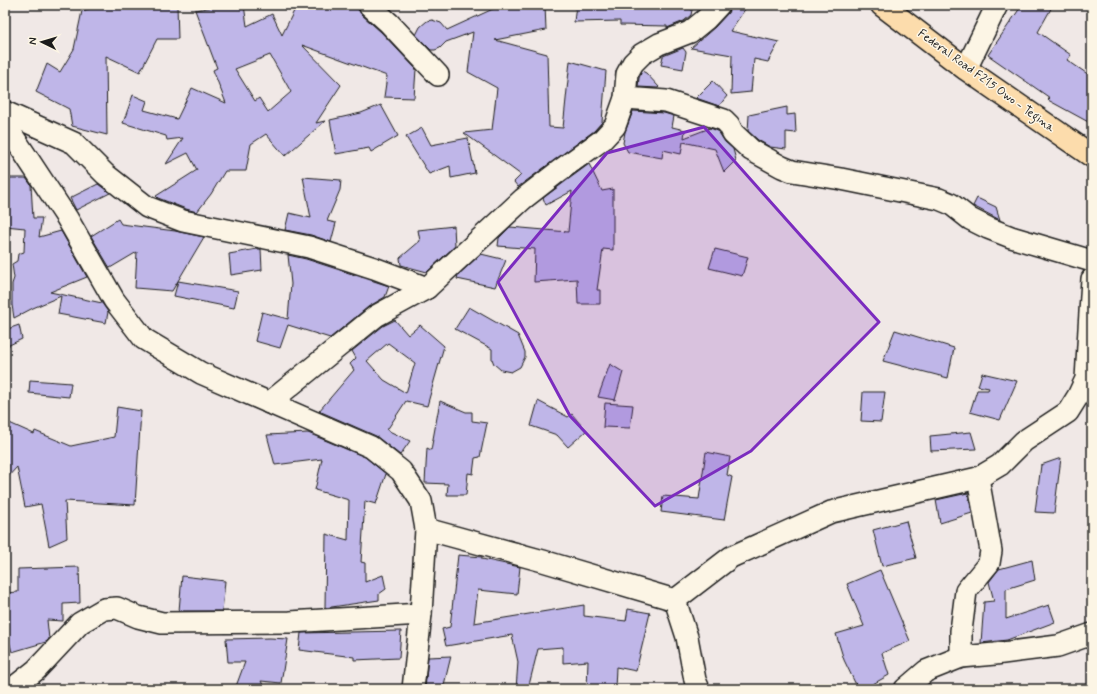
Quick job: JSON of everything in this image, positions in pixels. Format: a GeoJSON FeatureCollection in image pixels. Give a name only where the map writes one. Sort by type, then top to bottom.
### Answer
{"type":"FeatureCollection","features":[{"type":"Feature","properties":{"kind":"main road","name":"Federal Road F215 Owo - Tegina"},"geometry":{"type":"LineString","coordinates":[[882,5],[966,69],[1092,156]]}},
{"type":"Feature","properties":{"kind":"street"},"geometry":{"type":"LineString","coordinates":[[369,5],[438,75]]}},
{"type":"Feature","properties":{"kind":"street"},"geometry":{"type":"LineString","coordinates":[[269,403],[376,316],[427,288],[523,199],[558,171],[602,140],[615,126],[625,98],[628,74],[633,64],[642,54],[659,44],[690,32],[706,19],[719,5]]}},
{"type":"Feature","properties":{"kind":"street"},"geometry":{"type":"LineString","coordinates":[[966,69],[997,5]]}},
{"type":"Feature","properties":{"kind":"street"},"geometry":{"type":"LineString","coordinates":[[625,98],[666,101],[724,120],[729,125],[733,133],[751,150],[792,171],[834,177],[938,199],[951,204],[970,219],[988,228],[1011,237],[1092,261]]}},
{"type":"Feature","properties":{"kind":"street"},"geometry":{"type":"LineString","coordinates":[[5,112],[74,143],[105,174],[146,207],[183,221],[309,247],[374,268],[427,288]]}},
{"type":"Feature","properties":{"kind":"street"},"geometry":{"type":"LineString","coordinates":[[5,124],[67,218],[114,300],[144,339],[201,373],[371,447],[401,471],[421,501],[426,529],[421,614],[413,689]]}},
{"type":"Feature","properties":{"kind":"street"},"geometry":{"type":"LineString","coordinates":[[675,600],[731,556],[831,512],[978,478],[1000,465],[1024,441],[1068,412],[1078,396],[1086,379],[1092,279]]}},
{"type":"Feature","properties":{"kind":"street"},"geometry":{"type":"LineString","coordinates":[[961,656],[960,631],[966,591],[989,563],[991,552],[978,478]]}},
{"type":"Feature","properties":{"kind":"street"},"geometry":{"type":"LineString","coordinates":[[426,529],[543,561],[675,600]]}},
{"type":"Feature","properties":{"kind":"street"},"geometry":{"type":"LineString","coordinates":[[675,600],[687,637],[695,680],[699,689]]}},
{"type":"Feature","properties":{"kind":"street"},"geometry":{"type":"LineString","coordinates":[[15,688],[36,670],[80,623],[104,609],[117,608],[138,617],[162,623],[290,622],[421,614]]}},
{"type":"Feature","properties":{"kind":"street"},"geometry":{"type":"LineString","coordinates":[[905,689],[926,671],[961,656],[995,654],[1058,646],[1092,634]]}},
{"type":"Feature","properties":{"kind":"highlighted area"},"geometry":{"type":"Polygon","coordinates":[[[704,127],[879,322],[751,451],[655,506],[570,416],[498,282],[607,153],[704,127]]]}},
{"type":"Feature","properties":{"kind":"building"},"geometry":{"type":"Polygon","coordinates":[[[101,5],[177,5],[178,39],[157,39],[140,72],[106,56],[107,135],[72,126],[69,109],[36,92],[47,64],[60,72],[74,49],[82,11],[101,5]]]}},
{"type":"Feature","properties":{"kind":"building"},"geometry":{"type":"Polygon","coordinates":[[[227,5],[244,5],[247,26],[272,14],[282,35],[297,5],[357,5],[361,14],[381,32],[416,69],[414,98],[384,97],[387,76],[302,45],[341,85],[316,123],[325,121],[285,156],[266,134],[251,144],[246,171],[225,171],[211,194],[197,212],[158,198],[156,196],[197,170],[188,153],[166,164],[183,138],[167,140],[166,136],[123,123],[133,95],[147,101],[144,110],[177,119],[192,88],[226,103],[213,70],[217,68],[195,10],[227,5]],[[270,55],[235,69],[255,101],[259,98],[268,112],[291,92],[270,55]]]}},
{"type":"Feature","properties":{"kind":"building"},"geometry":{"type":"Polygon","coordinates":[[[495,5],[545,5],[546,30],[495,40],[547,54],[549,127],[563,128],[570,61],[606,71],[602,122],[594,131],[518,187],[514,182],[521,175],[464,133],[492,130],[497,88],[468,72],[473,32],[446,42],[440,48],[435,50],[431,50],[416,35],[420,27],[427,21],[432,20],[441,23],[447,30],[495,8],[495,5]]]}},
{"type":"Feature","properties":{"kind":"building"},"geometry":{"type":"Polygon","coordinates":[[[576,5],[693,5],[691,15],[684,21],[667,28],[667,26],[620,25],[620,21],[574,22],[576,5]]]}},
{"type":"Feature","properties":{"kind":"building"},"geometry":{"type":"Polygon","coordinates":[[[731,5],[748,5],[730,31],[779,42],[768,62],[754,59],[751,92],[731,94],[732,55],[691,48],[715,27],[728,13],[731,5]]]}},
{"type":"Feature","properties":{"kind":"building"},"geometry":{"type":"Polygon","coordinates":[[[1022,5],[1053,5],[1038,32],[1071,55],[1067,60],[1092,77],[1092,124],[1048,100],[1050,98],[988,55],[1022,5]]]}},
{"type":"Feature","properties":{"kind":"building"},"geometry":{"type":"Polygon","coordinates":[[[683,48],[686,52],[683,69],[661,65],[663,56],[683,48]]]}},
{"type":"Feature","properties":{"kind":"building"},"geometry":{"type":"Polygon","coordinates":[[[642,71],[646,73],[659,87],[658,88],[638,87],[639,78],[642,71]]]}},
{"type":"Feature","properties":{"kind":"building"},"geometry":{"type":"Polygon","coordinates":[[[713,81],[727,96],[719,106],[696,98],[713,81]]]}},
{"type":"Feature","properties":{"kind":"building"},"geometry":{"type":"Polygon","coordinates":[[[381,105],[398,136],[371,152],[369,148],[336,154],[330,120],[361,113],[381,105]]]}},
{"type":"Feature","properties":{"kind":"building"},"geometry":{"type":"Polygon","coordinates":[[[787,107],[787,115],[795,114],[796,133],[786,132],[786,149],[770,147],[758,140],[748,131],[749,115],[787,107]]]}},
{"type":"Feature","properties":{"kind":"building"},"geometry":{"type":"Polygon","coordinates":[[[633,111],[664,113],[674,116],[672,127],[685,130],[684,138],[710,128],[718,131],[725,142],[733,149],[736,160],[724,172],[715,149],[683,142],[681,154],[663,150],[662,158],[628,152],[623,143],[625,132],[633,111]]]}},
{"type":"Feature","properties":{"kind":"building"},"geometry":{"type":"Polygon","coordinates":[[[422,128],[431,145],[468,138],[475,173],[451,178],[450,166],[429,174],[406,137],[422,128]]]}},
{"type":"Feature","properties":{"kind":"building"},"geometry":{"type":"Polygon","coordinates":[[[589,164],[602,191],[613,189],[613,250],[603,249],[597,290],[600,290],[600,304],[578,304],[577,279],[534,282],[535,249],[498,246],[499,238],[510,227],[568,232],[572,191],[546,205],[543,198],[589,164]]]}},
{"type":"Feature","properties":{"kind":"building"},"geometry":{"type":"Polygon","coordinates":[[[303,177],[341,180],[340,190],[327,221],[336,223],[331,242],[311,235],[285,230],[289,213],[311,218],[303,177]]]}},
{"type":"Feature","properties":{"kind":"building"},"geometry":{"type":"Polygon","coordinates":[[[5,178],[26,178],[31,185],[33,218],[42,218],[39,237],[61,231],[87,277],[50,292],[102,303],[108,312],[106,323],[58,314],[61,296],[14,318],[12,305],[12,284],[14,278],[12,264],[17,261],[18,254],[24,252],[25,228],[5,226],[5,178]]]}},
{"type":"Feature","properties":{"kind":"building"},"geometry":{"type":"Polygon","coordinates":[[[98,184],[110,193],[76,210],[70,198],[98,184]]]}},
{"type":"Feature","properties":{"kind":"building"},"geometry":{"type":"Polygon","coordinates":[[[977,198],[996,207],[1000,220],[973,206],[977,198]]]}},
{"type":"Feature","properties":{"kind":"building"},"geometry":{"type":"Polygon","coordinates":[[[118,219],[121,224],[175,231],[204,237],[172,291],[135,288],[137,252],[110,268],[91,236],[118,219]]]}},
{"type":"Feature","properties":{"kind":"building"},"geometry":{"type":"Polygon","coordinates":[[[454,226],[455,246],[427,272],[401,265],[400,258],[420,241],[418,230],[454,226]]]}},
{"type":"Feature","properties":{"kind":"building"},"geometry":{"type":"Polygon","coordinates":[[[261,249],[262,270],[231,275],[229,254],[261,249]]]}},
{"type":"Feature","properties":{"kind":"building"},"geometry":{"type":"Polygon","coordinates":[[[715,249],[748,257],[742,276],[709,268],[715,249]]]}},
{"type":"Feature","properties":{"kind":"building"},"geometry":{"type":"Polygon","coordinates":[[[481,254],[506,260],[495,287],[457,279],[458,275],[481,254]]]}},
{"type":"Feature","properties":{"kind":"building"},"geometry":{"type":"Polygon","coordinates":[[[288,255],[306,259],[389,286],[385,297],[368,307],[330,338],[288,325],[280,348],[255,341],[262,312],[288,319],[291,284],[288,255]]]}},
{"type":"Feature","properties":{"kind":"building"},"geometry":{"type":"Polygon","coordinates":[[[178,281],[238,291],[234,308],[174,296],[178,281]]]}},
{"type":"Feature","properties":{"kind":"building"},"geometry":{"type":"Polygon","coordinates":[[[469,307],[518,335],[525,352],[525,357],[520,367],[511,372],[501,370],[494,364],[492,359],[492,349],[455,329],[469,307]]]}},
{"type":"Feature","properties":{"kind":"building"},"geometry":{"type":"Polygon","coordinates":[[[395,320],[408,335],[420,325],[444,346],[427,406],[406,401],[387,430],[410,441],[400,455],[376,436],[319,411],[354,370],[350,364],[356,358],[352,351],[383,326],[395,320]],[[388,343],[367,361],[384,380],[406,393],[415,363],[388,343]]]}},
{"type":"Feature","properties":{"kind":"building"},"geometry":{"type":"Polygon","coordinates":[[[19,325],[22,339],[5,347],[5,330],[19,325]]]}},
{"type":"Feature","properties":{"kind":"building"},"geometry":{"type":"Polygon","coordinates":[[[895,330],[954,348],[948,378],[883,361],[895,330]]]}},
{"type":"Feature","properties":{"kind":"building"},"geometry":{"type":"Polygon","coordinates":[[[610,364],[623,372],[615,400],[598,397],[610,364]]]}},
{"type":"Feature","properties":{"kind":"building"},"geometry":{"type":"Polygon","coordinates":[[[982,373],[1017,381],[1000,420],[970,412],[977,390],[988,390],[989,388],[978,386],[982,373]]]}},
{"type":"Feature","properties":{"kind":"building"},"geometry":{"type":"Polygon","coordinates":[[[30,380],[71,383],[69,397],[29,393],[30,380]]]}},
{"type":"Feature","properties":{"kind":"building"},"geometry":{"type":"Polygon","coordinates":[[[863,392],[885,392],[881,422],[861,421],[863,392]]]}},
{"type":"Feature","properties":{"kind":"building"},"geometry":{"type":"Polygon","coordinates":[[[440,401],[466,412],[472,412],[472,421],[487,423],[480,457],[475,458],[473,474],[468,473],[466,495],[447,495],[448,484],[425,483],[427,448],[431,450],[440,401]]]}},
{"type":"Feature","properties":{"kind":"building"},"geometry":{"type":"Polygon","coordinates":[[[538,401],[568,417],[572,414],[586,431],[568,447],[557,435],[531,426],[538,401]]]}},
{"type":"Feature","properties":{"kind":"building"},"geometry":{"type":"Polygon","coordinates":[[[605,403],[633,405],[630,428],[603,427],[605,403]]]}},
{"type":"Feature","properties":{"kind":"building"},"geometry":{"type":"Polygon","coordinates":[[[117,407],[141,411],[135,505],[65,501],[67,538],[49,546],[41,504],[25,507],[17,467],[5,480],[5,421],[34,434],[35,431],[71,446],[114,437],[117,407]]]}},
{"type":"Feature","properties":{"kind":"building"},"geometry":{"type":"Polygon","coordinates":[[[971,432],[976,449],[931,451],[930,436],[971,432]]]}},
{"type":"Feature","properties":{"kind":"building"},"geometry":{"type":"Polygon","coordinates":[[[308,433],[365,457],[386,474],[376,504],[365,501],[361,562],[365,563],[365,582],[383,575],[386,589],[379,594],[379,600],[325,608],[326,534],[348,540],[349,500],[315,490],[322,459],[275,465],[267,435],[308,433]]]}},
{"type":"Feature","properties":{"kind":"building"},"geometry":{"type":"Polygon","coordinates":[[[706,452],[730,457],[727,475],[732,477],[724,520],[661,512],[663,496],[699,499],[706,452]]]}},
{"type":"Feature","properties":{"kind":"building"},"geometry":{"type":"Polygon","coordinates":[[[1061,458],[1054,513],[1035,512],[1041,465],[1061,458]]]}},
{"type":"Feature","properties":{"kind":"building"},"geometry":{"type":"Polygon","coordinates":[[[968,493],[972,513],[940,523],[936,500],[968,493]]]}},
{"type":"Feature","properties":{"kind":"building"},"geometry":{"type":"Polygon","coordinates":[[[906,521],[916,558],[882,566],[873,530],[906,521]]]}},
{"type":"Feature","properties":{"kind":"building"},"geometry":{"type":"Polygon","coordinates":[[[458,555],[482,557],[482,559],[520,567],[517,594],[478,590],[474,623],[584,605],[584,616],[626,621],[628,609],[650,613],[636,671],[616,667],[615,689],[587,689],[588,661],[563,663],[563,647],[538,649],[528,689],[516,689],[518,662],[512,635],[446,646],[442,629],[450,627],[458,555]]]}},
{"type":"Feature","properties":{"kind":"building"},"geometry":{"type":"Polygon","coordinates":[[[1032,560],[1035,580],[1006,589],[1006,619],[1049,605],[1055,622],[1007,640],[981,643],[984,602],[994,601],[989,582],[999,569],[1032,560]]]}},
{"type":"Feature","properties":{"kind":"building"},"geometry":{"type":"Polygon","coordinates":[[[79,567],[80,603],[63,604],[63,621],[47,620],[49,639],[46,642],[12,652],[5,626],[5,593],[18,592],[18,569],[79,567]]]}},
{"type":"Feature","properties":{"kind":"building"},"geometry":{"type":"Polygon","coordinates":[[[880,570],[910,641],[882,653],[889,675],[864,689],[858,689],[844,660],[836,634],[864,626],[847,584],[880,570]]]}},
{"type":"Feature","properties":{"kind":"building"},"geometry":{"type":"Polygon","coordinates":[[[182,576],[225,581],[222,611],[179,611],[182,576]]]}},
{"type":"Feature","properties":{"kind":"building"},"geometry":{"type":"Polygon","coordinates":[[[401,631],[399,658],[354,660],[354,657],[299,650],[301,633],[401,631]]]}},
{"type":"Feature","properties":{"kind":"building"},"geometry":{"type":"Polygon","coordinates":[[[226,639],[288,639],[281,683],[261,681],[265,689],[235,689],[245,662],[228,662],[226,639]]]}},
{"type":"Feature","properties":{"kind":"building"},"geometry":{"type":"Polygon","coordinates":[[[451,656],[443,689],[425,689],[428,657],[451,656]]]}}]}
